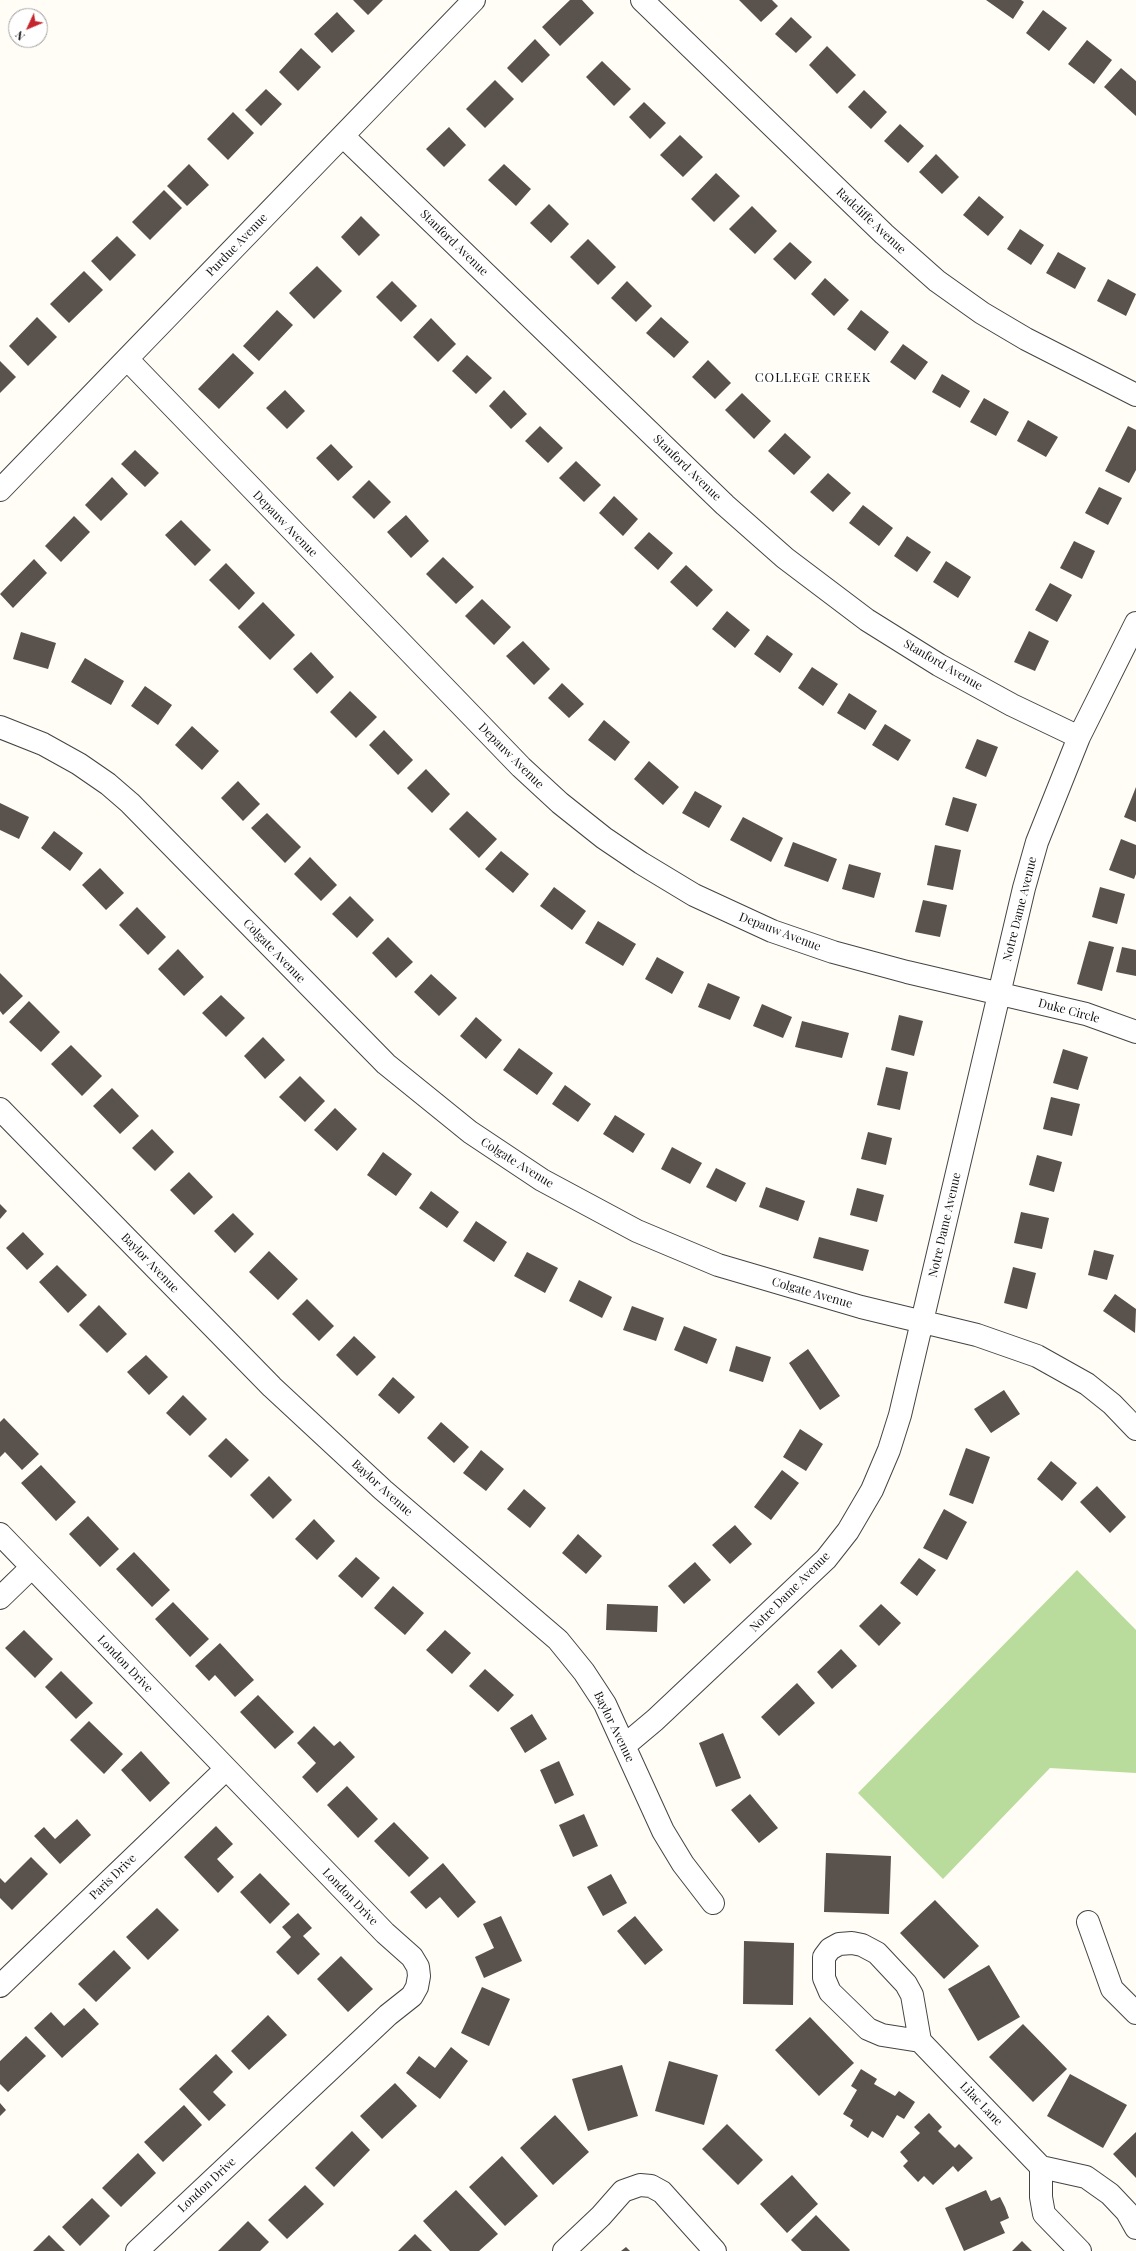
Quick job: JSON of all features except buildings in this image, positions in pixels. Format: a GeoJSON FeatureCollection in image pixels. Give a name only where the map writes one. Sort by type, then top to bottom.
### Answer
{"type":"FeatureCollection","features":[{"type":"Feature","properties":{"kind":"street","name":"Purdue Avenue"},"geometry":{"type":"LineString","coordinates":[[0,490],[474,0]]}},
{"type":"Feature","properties":{"kind":"street","name":"Radcliffe Avenue"},"geometry":{"type":"LineString","coordinates":[[642,0],[884,234],[938,281],[982,313],[1026,339],[1136,395]]}},
{"type":"Feature","properties":{"kind":"street","name":"Stanford Avenue"},"geometry":{"type":"LineString","coordinates":[[343,136],[725,505],[785,558],[867,620],[939,665],[1012,705],[1079,737]]}},
{"type":"Feature","properties":{"kind":"street","name":"Depauw Avenue"},"geometry":{"type":"LineString","coordinates":[[126,359],[521,767],[560,803],[604,838],[641,863],[694,895],[772,931],[833,952],[1000,994]]}},
{"type":"Feature","properties":{"kind":"street","name":"Notre Dame Avenue"},"geometry":{"type":"LineString","coordinates":[[624,1746],[655,1720],[826,1559],[848,1531],[872,1490],[889,1450],[900,1415],[1037,842],[1079,737],[1136,623]]}},
{"type":"Feature","properties":{"kind":"street","name":"Colgate Avenue"},"geometry":{"type":"LineString","coordinates":[[0,727],[43,744],[79,764],[108,784],[130,803],[386,1064],[470,1132],[542,1180],[637,1231],[718,1265],[820,1296],[977,1335],[1037,1356],[1087,1384],[1112,1404],[1136,1429]]}},
{"type":"Feature","properties":{"kind":"street","name":"Duke Circle"},"geometry":{"type":"LineString","coordinates":[[1000,994],[1086,1014],[1136,1032]]}},
{"type":"Feature","properties":{"kind":"street","name":"Baylor Avenue"},"geometry":{"type":"LineString","coordinates":[[0,1108],[272,1387],[383,1490],[558,1640],[584,1672],[605,1704],[663,1831],[683,1864],[713,1903]]}},
{"type":"Feature","properties":{"kind":"street","name":"London Drive"},"geometry":{"type":"LineString","coordinates":[[0,1534],[385,1933],[412,1956],[418,1967],[418,1982],[412,1996],[388,2015],[137,2251]]}},
{"type":"Feature","properties":{"kind":"street"},"geometry":{"type":"LineString","coordinates":[[0,1598],[32,1567]]}},
{"type":"Feature","properties":{"kind":"street","name":"Paris Drive"},"geometry":{"type":"LineString","coordinates":[[0,1986],[226,1769]]}},
{"type":"Feature","properties":{"kind":"street"},"geometry":{"type":"LineString","coordinates":[[1088,1922],[1112,1989],[1136,2013]]}},
{"type":"Feature","properties":{"kind":"street"},"geometry":{"type":"LineString","coordinates":[[852,1942],[862,1945],[877,1953],[887,1962],[906,1984],[912,1996],[920,2041],[882,2035],[868,2029],[857,2021],[830,1992],[824,1978],[824,1958],[830,1949],[838,1944],[852,1942]]}},
{"type":"Feature","properties":{"kind":"street","name":"Lilac Lane"},"geometry":{"type":"LineString","coordinates":[[920,2041],[1041,2167]]}},
{"type":"Feature","properties":{"kind":"street"},"geometry":{"type":"LineString","coordinates":[[1080,2251],[1044,2214],[1041,2197],[1041,2167],[1086,2177],[1114,2199],[1127,2212],[1136,2228]]}},
{"type":"Feature","properties":{"kind":"street"},"geometry":{"type":"LineString","coordinates":[[564,2251],[601,2216],[623,2191],[640,2185],[651,2186],[662,2192],[715,2251]]}},
{"type":"Feature","properties":{"kind":"green space"},"geometry":{"type":"Polygon","coordinates":[[[1077,1570],[1136,1630],[1136,1773],[1050,1768],[943,1879],[858,1793],[1077,1570]]]}},
{"type":"Feature","properties":{"kind":"district","name":"COLLEGE CREEK"},"geometry":{"type":"Point","coordinates":[813,378]}}]}
